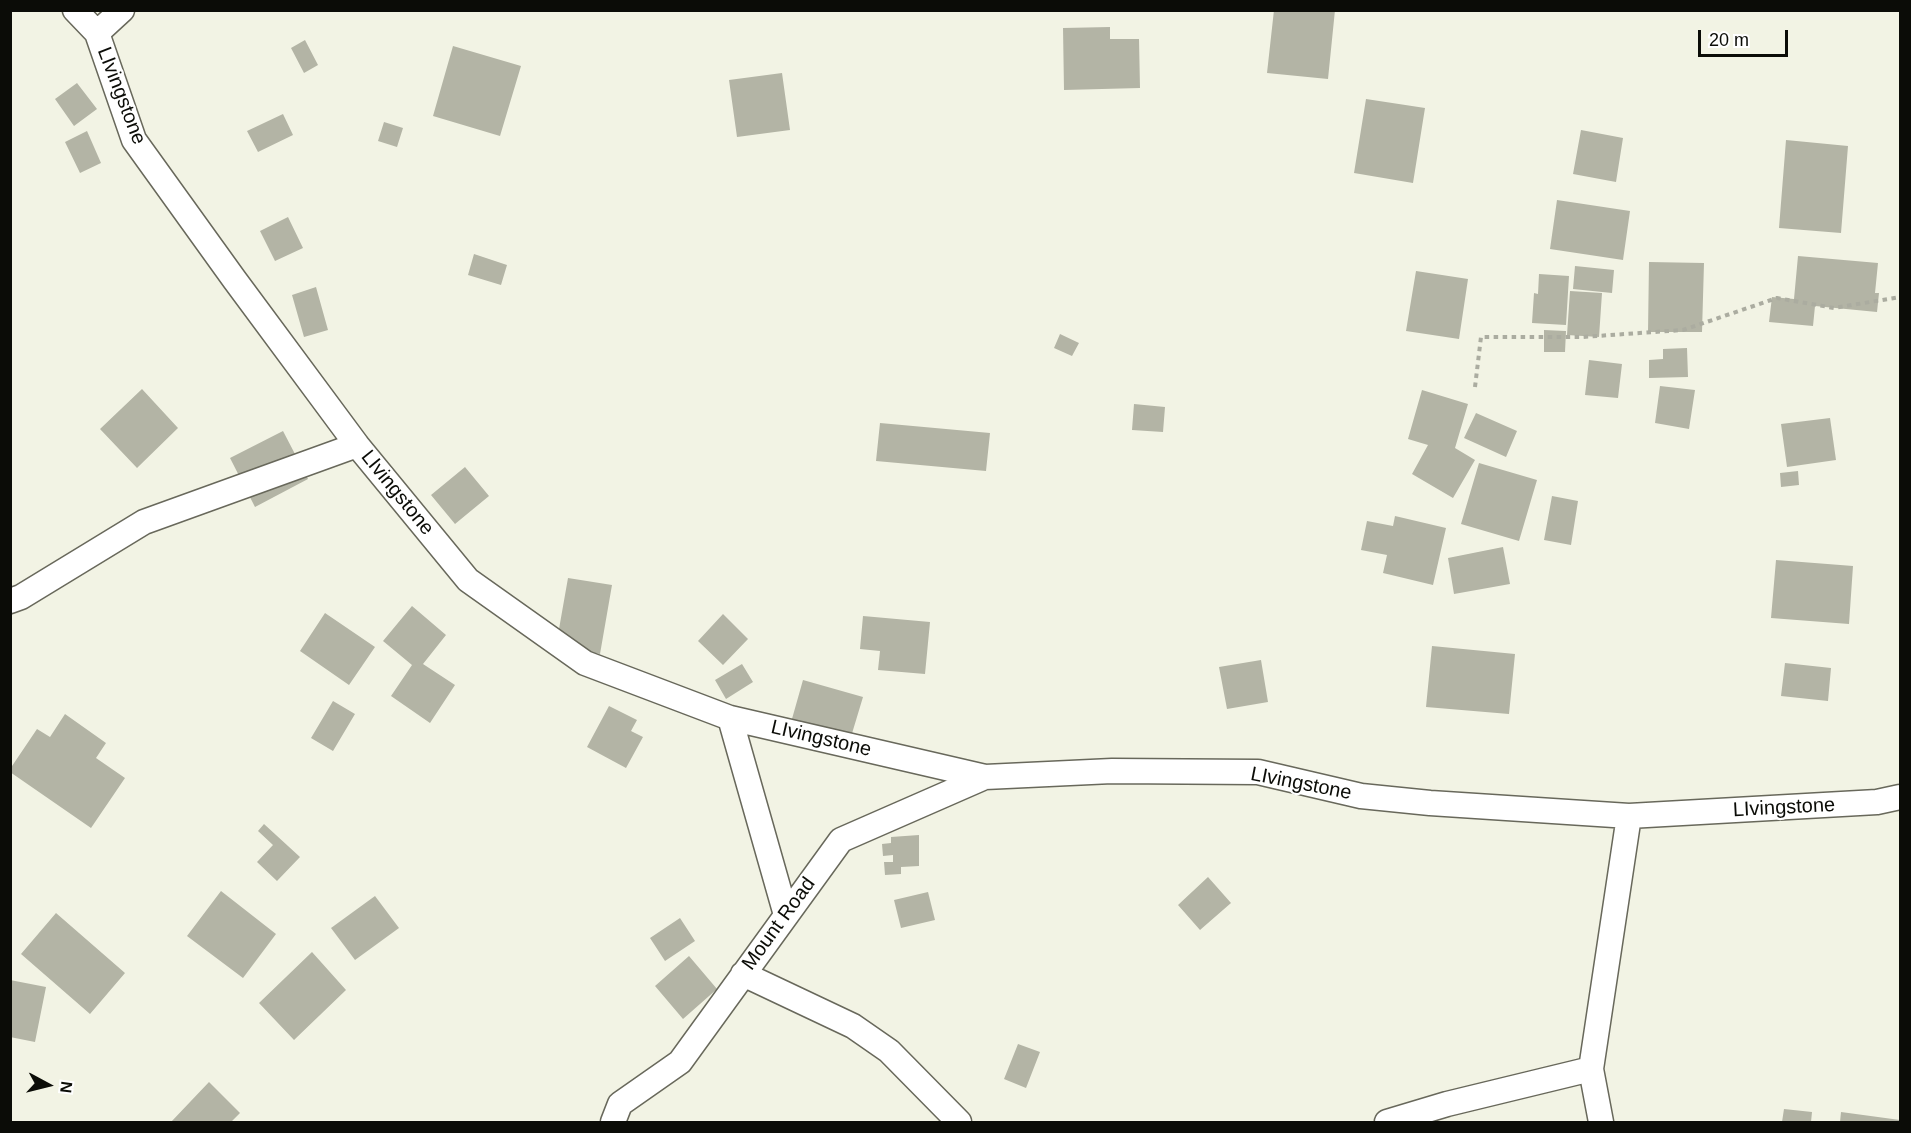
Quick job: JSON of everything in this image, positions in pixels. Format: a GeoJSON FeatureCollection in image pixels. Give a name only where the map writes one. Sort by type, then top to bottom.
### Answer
{"type":"FeatureCollection","features":[{"type":"Feature","properties":{"kind":"street","name":"LIvingstone"},"geometry":{"type":"LineString","coordinates":[[75,10],[97,33],[134,140],[357,445],[468,580],[585,663],[730,718],[985,777],[1112,771],[1258,772],[1361,796],[1430,803],[1629,816],[1877,802],[1900,797]]}},
{"type":"Feature","properties":{"kind":"street"},"geometry":{"type":"LineString","coordinates":[[97,33],[122,10]]}},
{"type":"Feature","properties":{"kind":"street"},"geometry":{"type":"LineString","coordinates":[[10,601],[21,597],[144,522],[357,445]]}},
{"type":"Feature","properties":{"kind":"street"},"geometry":{"type":"LineString","coordinates":[[730,718],[786,915]]}},
{"type":"Feature","properties":{"kind":"street","name":"Mount Road"},"geometry":{"type":"LineString","coordinates":[[613,1122],[620,1104],[680,1062],[841,840],[985,777]]}},
{"type":"Feature","properties":{"kind":"street"},"geometry":{"type":"LineString","coordinates":[[1601,1122],[1591,1069],[1629,816]]}},
{"type":"Feature","properties":{"kind":"street"},"geometry":{"type":"LineString","coordinates":[[743,974],[853,1026],[889,1051],[959,1122]]}},
{"type":"Feature","properties":{"kind":"street"},"geometry":{"type":"LineString","coordinates":[[1387,1122],[1447,1104],[1591,1069]]}},
{"type":"Feature","properties":{"kind":"path"},"geometry":{"type":"LineString","coordinates":[[1475,387],[1481,337],[1582,337],[1683,330],[1777,298],[1834,308],[1900,297]]}},
{"type":"Feature","properties":{"kind":"building"},"geometry":{"type":"Polygon","coordinates":[[[1274,10],[1335,10],[1328,79],[1267,73],[1274,10]]]}},
{"type":"Feature","properties":{"kind":"building"},"geometry":{"type":"Polygon","coordinates":[[[1110,27],[1110,39],[1139,39],[1140,88],[1064,90],[1063,28],[1110,27]]]}},
{"type":"Feature","properties":{"kind":"building"},"geometry":{"type":"Polygon","coordinates":[[[305,40],[318,65],[304,73],[291,48],[305,40]]]}},
{"type":"Feature","properties":{"kind":"building"},"geometry":{"type":"Polygon","coordinates":[[[453,46],[521,66],[500,136],[433,116],[453,46]]]}},
{"type":"Feature","properties":{"kind":"building"},"geometry":{"type":"Polygon","coordinates":[[[782,73],[790,130],[737,137],[729,80],[782,73]]]}},
{"type":"Feature","properties":{"kind":"building"},"geometry":{"type":"Polygon","coordinates":[[[77,83],[97,109],[74,126],[55,99],[77,83]]]}},
{"type":"Feature","properties":{"kind":"building"},"geometry":{"type":"Polygon","coordinates":[[[1366,99],[1425,108],[1413,183],[1354,173],[1366,99]]]}},
{"type":"Feature","properties":{"kind":"building"},"geometry":{"type":"Polygon","coordinates":[[[283,114],[293,135],[258,152],[247,131],[283,114]]]}},
{"type":"Feature","properties":{"kind":"building"},"geometry":{"type":"Polygon","coordinates":[[[384,122],[403,128],[397,147],[378,141],[384,122]]]}},
{"type":"Feature","properties":{"kind":"building"},"geometry":{"type":"Polygon","coordinates":[[[1581,130],[1623,138],[1616,182],[1573,174],[1581,130]]]}},
{"type":"Feature","properties":{"kind":"building"},"geometry":{"type":"Polygon","coordinates":[[[87,131],[101,163],[80,173],[65,142],[87,131]]]}},
{"type":"Feature","properties":{"kind":"building"},"geometry":{"type":"Polygon","coordinates":[[[1786,140],[1848,146],[1841,233],[1779,228],[1786,140]]]}},
{"type":"Feature","properties":{"kind":"building"},"geometry":{"type":"Polygon","coordinates":[[[1557,200],[1630,211],[1623,260],[1550,249],[1557,200]]]}},
{"type":"Feature","properties":{"kind":"building"},"geometry":{"type":"Polygon","coordinates":[[[288,217],[303,248],[275,261],[260,231],[288,217]]]}},
{"type":"Feature","properties":{"kind":"building"},"geometry":{"type":"Polygon","coordinates":[[[474,254],[507,265],[501,285],[468,275],[474,254]]]}},
{"type":"Feature","properties":{"kind":"building"},"geometry":{"type":"Polygon","coordinates":[[[1798,256],[1878,263],[1875,293],[1879,293],[1877,312],[1815,306],[1813,326],[1769,322],[1772,297],[1794,299],[1798,256]]]}},
{"type":"Feature","properties":{"kind":"building"},"geometry":{"type":"Polygon","coordinates":[[[1649,262],[1704,263],[1702,332],[1648,332],[1649,262]]]}},
{"type":"Feature","properties":{"kind":"building"},"geometry":{"type":"Polygon","coordinates":[[[1575,266],[1614,270],[1612,293],[1573,289],[1575,266]]]}},
{"type":"Feature","properties":{"kind":"building"},"geometry":{"type":"Polygon","coordinates":[[[1416,271],[1468,279],[1459,339],[1406,331],[1416,271]]]}},
{"type":"Feature","properties":{"kind":"building"},"geometry":{"type":"Polygon","coordinates":[[[1539,274],[1569,276],[1566,325],[1532,323],[1534,293],[1538,294],[1539,274]]]}},
{"type":"Feature","properties":{"kind":"building"},"geometry":{"type":"Polygon","coordinates":[[[316,287],[328,330],[304,337],[292,295],[316,287]]]}},
{"type":"Feature","properties":{"kind":"building"},"geometry":{"type":"Polygon","coordinates":[[[1570,291],[1602,293],[1599,337],[1567,335],[1570,291]]]}},
{"type":"Feature","properties":{"kind":"building"},"geometry":{"type":"Polygon","coordinates":[[[1544,330],[1566,331],[1565,352],[1544,352],[1544,330]]]}},
{"type":"Feature","properties":{"kind":"building"},"geometry":{"type":"Polygon","coordinates":[[[1060,334],[1079,343],[1072,356],[1054,348],[1060,334]]]}},
{"type":"Feature","properties":{"kind":"building"},"geometry":{"type":"Polygon","coordinates":[[[1687,348],[1688,377],[1649,378],[1649,360],[1663,359],[1663,349],[1687,348]]]}},
{"type":"Feature","properties":{"kind":"building"},"geometry":{"type":"Polygon","coordinates":[[[1589,360],[1622,364],[1618,398],[1585,395],[1589,360]]]}},
{"type":"Feature","properties":{"kind":"building"},"geometry":{"type":"Polygon","coordinates":[[[1660,386],[1695,390],[1689,429],[1655,423],[1660,386]]]}},
{"type":"Feature","properties":{"kind":"building"},"geometry":{"type":"Polygon","coordinates":[[[142,389],[178,428],[137,468],[100,429],[142,389]]]}},
{"type":"Feature","properties":{"kind":"building"},"geometry":{"type":"Polygon","coordinates":[[[1422,390],[1468,404],[1455,448],[1475,460],[1453,498],[1412,474],[1428,445],[1408,439],[1422,390]]]}},
{"type":"Feature","properties":{"kind":"building"},"geometry":{"type":"Polygon","coordinates":[[[1134,404],[1165,407],[1163,432],[1132,430],[1134,404]]]}},
{"type":"Feature","properties":{"kind":"building"},"geometry":{"type":"Polygon","coordinates":[[[1476,413],[1517,431],[1506,457],[1464,438],[1476,413]]]}},
{"type":"Feature","properties":{"kind":"building"},"geometry":{"type":"Polygon","coordinates":[[[1830,418],[1836,460],[1787,467],[1781,424],[1830,418]]]}},
{"type":"Feature","properties":{"kind":"building"},"geometry":{"type":"Polygon","coordinates":[[[880,423],[990,433],[986,471],[876,461],[880,423]]]}},
{"type":"Feature","properties":{"kind":"building"},"geometry":{"type":"Polygon","coordinates":[[[283,431],[308,479],[255,507],[230,458],[283,431]]]}},
{"type":"Feature","properties":{"kind":"building"},"geometry":{"type":"Polygon","coordinates":[[[1479,463],[1537,480],[1519,541],[1461,524],[1479,463]]]}},
{"type":"Feature","properties":{"kind":"building"},"geometry":{"type":"Polygon","coordinates":[[[465,467],[489,496],[455,524],[431,495],[465,467]]]}},
{"type":"Feature","properties":{"kind":"building"},"geometry":{"type":"Polygon","coordinates":[[[1798,471],[1799,485],[1781,487],[1780,473],[1798,471]]]}},
{"type":"Feature","properties":{"kind":"building"},"geometry":{"type":"Polygon","coordinates":[[[1552,496],[1578,501],[1571,545],[1544,540],[1552,496]]]}},
{"type":"Feature","properties":{"kind":"building"},"geometry":{"type":"Polygon","coordinates":[[[1395,516],[1446,528],[1433,585],[1383,573],[1387,555],[1361,550],[1367,521],[1393,526],[1395,516]]]}},
{"type":"Feature","properties":{"kind":"building"},"geometry":{"type":"Polygon","coordinates":[[[1503,547],[1510,584],[1454,594],[1448,558],[1503,547]]]}},
{"type":"Feature","properties":{"kind":"building"},"geometry":{"type":"Polygon","coordinates":[[[1776,560],[1853,566],[1849,624],[1771,618],[1776,560]]]}},
{"type":"Feature","properties":{"kind":"building"},"geometry":{"type":"Polygon","coordinates":[[[568,578],[612,585],[600,654],[556,646],[568,578]]]}},
{"type":"Feature","properties":{"kind":"building"},"geometry":{"type":"Polygon","coordinates":[[[412,606],[446,635],[423,664],[455,685],[430,723],[391,696],[412,665],[383,641],[412,606]]]}},
{"type":"Feature","properties":{"kind":"building"},"geometry":{"type":"Polygon","coordinates":[[[325,613],[375,647],[349,685],[300,651],[325,613]]]}},
{"type":"Feature","properties":{"kind":"building"},"geometry":{"type":"Polygon","coordinates":[[[723,614],[748,639],[723,665],[698,641],[723,614]]]}},
{"type":"Feature","properties":{"kind":"building"},"geometry":{"type":"Polygon","coordinates":[[[863,616],[930,622],[925,674],[878,670],[880,651],[860,649],[863,616]]]}},
{"type":"Feature","properties":{"kind":"building"},"geometry":{"type":"Polygon","coordinates":[[[1432,646],[1515,654],[1509,714],[1426,707],[1432,646]]]}},
{"type":"Feature","properties":{"kind":"building"},"geometry":{"type":"Polygon","coordinates":[[[1261,660],[1268,702],[1227,709],[1219,667],[1261,660]]]}},
{"type":"Feature","properties":{"kind":"building"},"geometry":{"type":"Polygon","coordinates":[[[1785,663],[1831,668],[1828,701],[1781,696],[1785,663]]]}},
{"type":"Feature","properties":{"kind":"building"},"geometry":{"type":"Polygon","coordinates":[[[742,664],[753,682],[726,699],[715,680],[742,664]]]}},
{"type":"Feature","properties":{"kind":"building"},"geometry":{"type":"Polygon","coordinates":[[[803,680],[863,697],[847,750],[788,733],[803,680]]]}},
{"type":"Feature","properties":{"kind":"building"},"geometry":{"type":"Polygon","coordinates":[[[333,701],[355,714],[333,751],[311,738],[333,701]]]}},
{"type":"Feature","properties":{"kind":"building"},"geometry":{"type":"Polygon","coordinates":[[[609,706],[637,720],[631,731],[643,737],[626,768],[587,747],[609,706]]]}},
{"type":"Feature","properties":{"kind":"building"},"geometry":{"type":"Polygon","coordinates":[[[65,714],[106,743],[96,758],[125,778],[91,828],[10,772],[37,729],[50,737],[65,714]]]}},
{"type":"Feature","properties":{"kind":"building"},"geometry":{"type":"Polygon","coordinates":[[[264,824],[300,857],[277,881],[257,862],[273,845],[258,831],[264,824]]]}},
{"type":"Feature","properties":{"kind":"building"},"geometry":{"type":"Polygon","coordinates":[[[919,835],[919,866],[901,867],[901,874],[885,875],[884,862],[893,862],[893,855],[883,856],[882,844],[891,843],[891,837],[919,835]]]}},
{"type":"Feature","properties":{"kind":"building"},"geometry":{"type":"Polygon","coordinates":[[[1208,877],[1231,903],[1200,930],[1178,905],[1208,877]]]}},
{"type":"Feature","properties":{"kind":"building"},"geometry":{"type":"Polygon","coordinates":[[[221,891],[276,934],[243,978],[187,936],[221,891]]]}},
{"type":"Feature","properties":{"kind":"building"},"geometry":{"type":"Polygon","coordinates":[[[928,892],[935,920],[901,928],[894,900],[928,892]]]}},
{"type":"Feature","properties":{"kind":"building"},"geometry":{"type":"Polygon","coordinates":[[[375,896],[399,928],[355,960],[331,928],[375,896]]]}},
{"type":"Feature","properties":{"kind":"building"},"geometry":{"type":"Polygon","coordinates":[[[56,913],[125,973],[90,1014],[21,954],[56,913]]]}},
{"type":"Feature","properties":{"kind":"building"},"geometry":{"type":"Polygon","coordinates":[[[680,918],[695,941],[665,961],[650,938],[680,918]]]}},
{"type":"Feature","properties":{"kind":"building"},"geometry":{"type":"Polygon","coordinates":[[[312,952],[346,990],[294,1040],[259,1003],[312,952]]]}},
{"type":"Feature","properties":{"kind":"building"},"geometry":{"type":"Polygon","coordinates":[[[689,956],[717,989],[683,1019],[655,986],[689,956]]]}},
{"type":"Feature","properties":{"kind":"building"},"geometry":{"type":"Polygon","coordinates":[[[10,980],[46,987],[35,1042],[10,1037],[10,980]]]}},
{"type":"Feature","properties":{"kind":"building"},"geometry":{"type":"Polygon","coordinates":[[[1018,1044],[1040,1052],[1026,1088],[1004,1079],[1018,1044]]]}},
{"type":"Feature","properties":{"kind":"building"},"geometry":{"type":"Polygon","coordinates":[[[209,1082],[240,1113],[231,1122],[171,1122],[209,1082]]]}},
{"type":"Feature","properties":{"kind":"building"},"geometry":{"type":"Polygon","coordinates":[[[1784,1109],[1812,1112],[1811,1122],[1782,1122],[1784,1109]]]}},
{"type":"Feature","properties":{"kind":"building"},"geometry":{"type":"Polygon","coordinates":[[[1841,1112],[1900,1120],[1900,1122],[1840,1122],[1841,1112]]]}}]}
